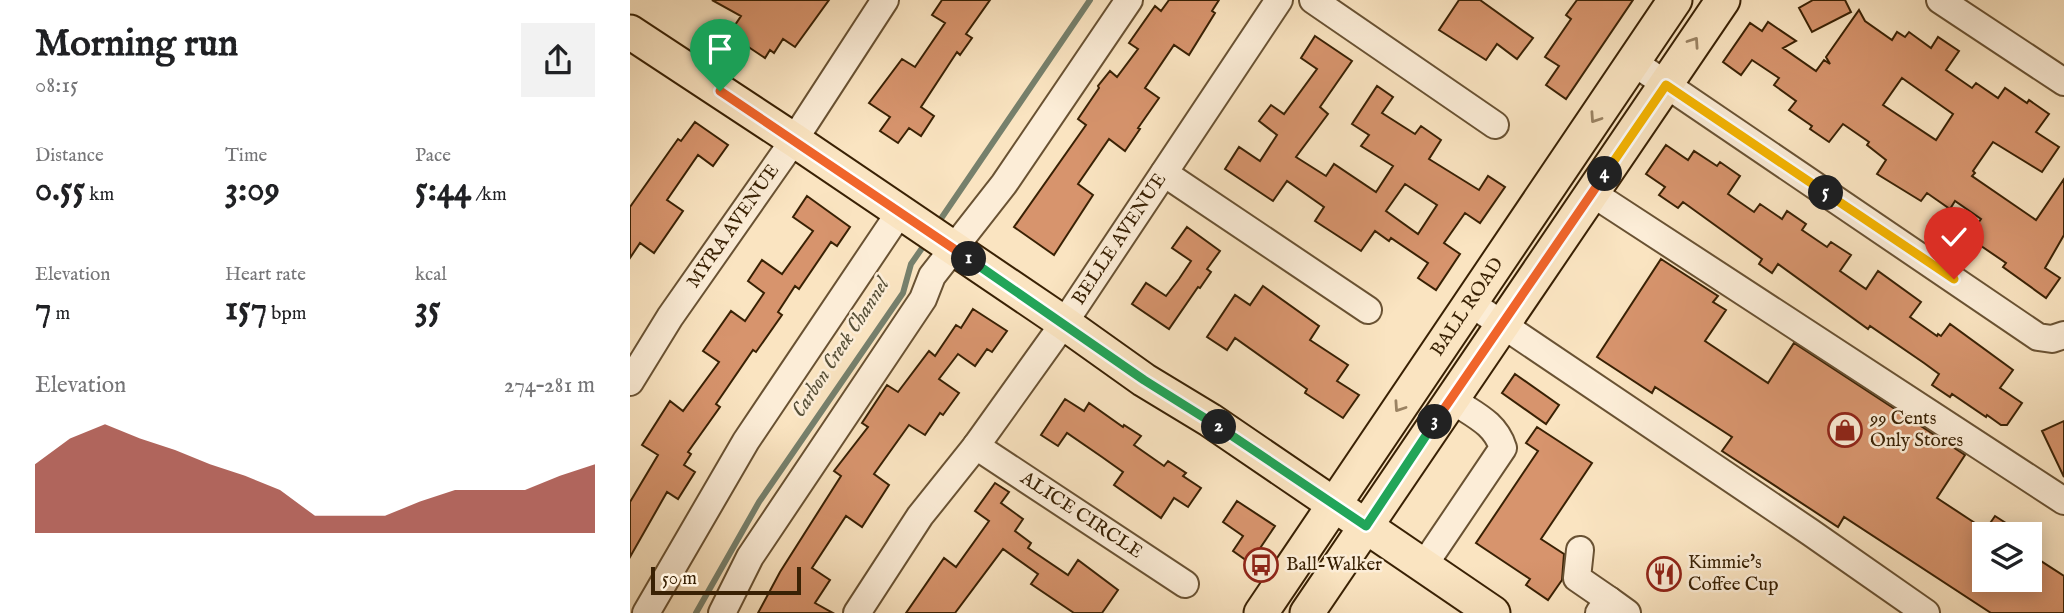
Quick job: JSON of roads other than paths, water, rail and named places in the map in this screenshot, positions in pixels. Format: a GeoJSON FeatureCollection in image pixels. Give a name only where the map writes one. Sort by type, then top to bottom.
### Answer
{"type":"FeatureCollection","features":[{"type":"Feature","properties":{"kind":"main road","name":"BALL ROAD"},"geometry":{"type":"LineString","coordinates":[[1261,613],[1675,0]]}},
{"type":"Feature","properties":{"kind":"main road","name":"BALL ROAD"},"geometry":{"type":"LineString","coordinates":[[1307,613],[1723,0]]}},
{"type":"Feature","properties":{"kind":"main road"},"geometry":{"type":"LineString","coordinates":[[630,32],[951,246],[1144,380],[1210,420],[1424,565],[1474,608]]}},
{"type":"Feature","properties":{"kind":"street","name":"MYRA AVENUE"},"geometry":{"type":"LineString","coordinates":[[630,382],[670,317],[794,140],[885,0]]}},
{"type":"Feature","properties":{"kind":"street"},"geometry":{"type":"LineString","coordinates":[[722,613],[750,557],[923,299],[932,276],[951,246],[1004,184],[1129,0]]}},
{"type":"Feature","properties":{"kind":"street","name":"BELLE AVENUE"},"geometry":{"type":"LineString","coordinates":[[857,613],[920,516],[976,446],[1064,323],[1279,0]]}},
{"type":"Feature","properties":{"kind":"street"},"geometry":{"type":"LineString","coordinates":[[1313,0],[1495,125]]}},
{"type":"Feature","properties":{"kind":"street"},"geometry":{"type":"LineString","coordinates":[[1940,0],[2064,82]]}},
{"type":"Feature","properties":{"kind":"street"},"geometry":{"type":"LineString","coordinates":[[1633,62],[2038,337],[2058,337]]}},
{"type":"Feature","properties":{"kind":"street"},"geometry":{"type":"LineString","coordinates":[[1164,173],[1368,310]]}},
{"type":"Feature","properties":{"kind":"street"},"geometry":{"type":"LineString","coordinates":[[1592,193],[2064,501]]}},
{"type":"Feature","properties":{"kind":"street"},"geometry":{"type":"LineString","coordinates":[[646,613],[746,440],[908,217]]}},
{"type":"Feature","properties":{"kind":"street"},"geometry":{"type":"LineString","coordinates":[[1469,302],[1926,613]]}},
{"type":"Feature","properties":{"kind":"street"},"geometry":{"type":"LineString","coordinates":[[1424,565],[1503,448],[1493,428],[1451,399]]}},
{"type":"Feature","properties":{"kind":"street","name":"ALICE CIRCLE"},"geometry":{"type":"LineString","coordinates":[[976,446],[1185,584]]}},
{"type":"Feature","properties":{"kind":"street"},"geometry":{"type":"LineString","coordinates":[[1580,550],[1577,578],[1612,609]]}},
{"type":"Feature","properties":{"kind":"waterway","name":"Carbon Creek Channel"},"geometry":{"type":"LineString","coordinates":[[936,226],[1090,0]]}},
{"type":"Feature","properties":{"kind":"waterway","name":"Carbon Creek Channel"},"geometry":{"type":"LineString","coordinates":[[696,613],[759,502],[903,293],[911,264],[927,241]]}},
{"type":"Feature","properties":{"kind":"place","name":"99 Cents Only Stores"},"geometry":{"type":"Point","coordinates":[1845,430]}},
{"type":"Feature","properties":{"kind":"place","name":"Ball-Walker"},"geometry":{"type":"Point","coordinates":[1261,565]}},
{"type":"Feature","properties":{"kind":"place","name":"Kimmie's Coffee Cup"},"geometry":{"type":"Point","coordinates":[1664,574]}}]}
